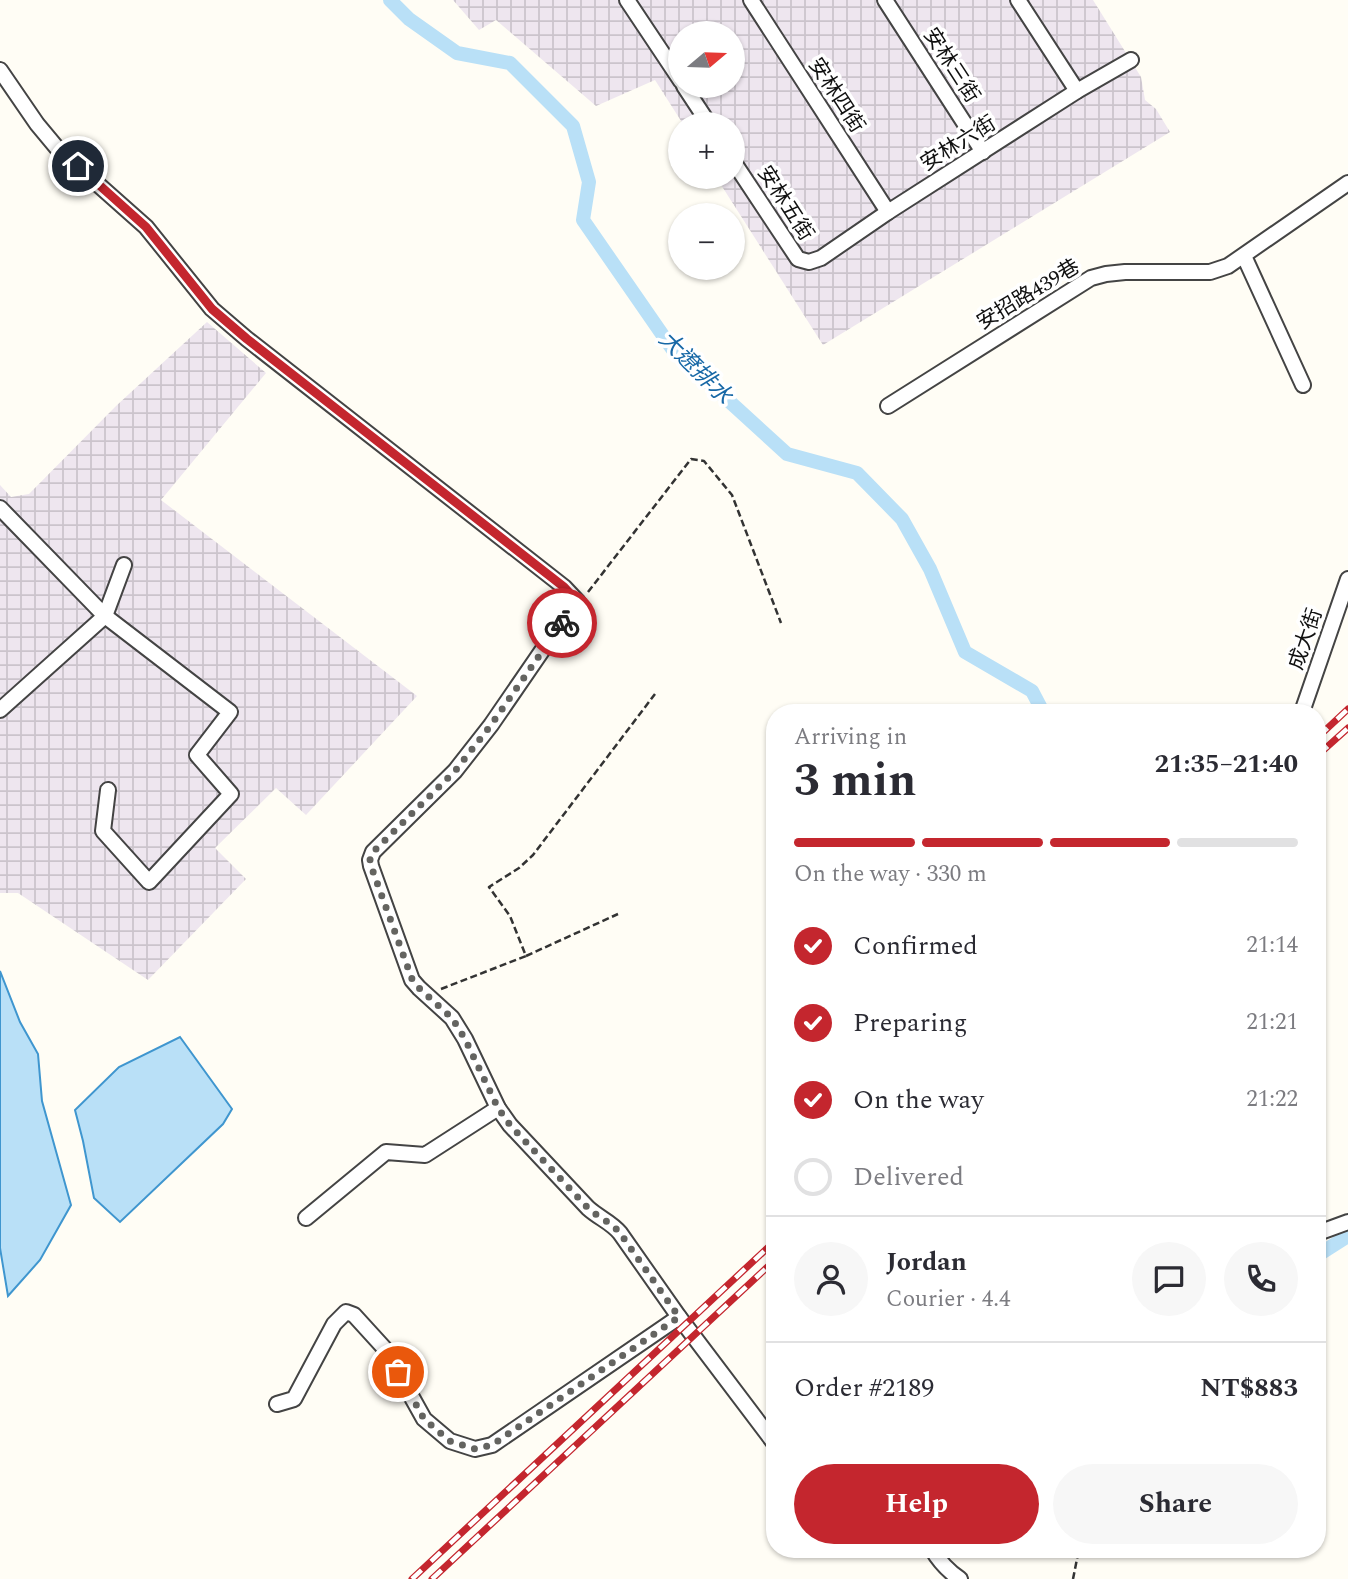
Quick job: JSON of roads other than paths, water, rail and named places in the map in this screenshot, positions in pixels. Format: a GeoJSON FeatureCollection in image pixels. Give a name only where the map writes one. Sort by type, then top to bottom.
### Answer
{"type":"FeatureCollection","features":[{"type":"Feature","properties":{"kind":"street"},"geometry":{"type":"LineString","coordinates":[[627,0],[668,62]]}},
{"type":"Feature","properties":{"kind":"street","name":"安林四街"},"geometry":{"type":"LineString","coordinates":[[751,0],[888,212]]}},
{"type":"Feature","properties":{"kind":"street","name":"安林三街"},"geometry":{"type":"LineString","coordinates":[[885,0],[983,152]]}},
{"type":"Feature","properties":{"kind":"street"},"geometry":{"type":"LineString","coordinates":[[1018,0],[1077,92]]}},
{"type":"Feature","properties":{"kind":"street","name":"安林六街"},"geometry":{"type":"LineString","coordinates":[[809,262],[821,258],[888,212],[1131,60]]}},
{"type":"Feature","properties":{"kind":"street"},"geometry":{"type":"LineString","coordinates":[[0,70],[57,148],[146,227],[212,309],[564,587],[578,602],[455,771],[373,852],[371,866],[412,979],[452,1018],[498,1108],[510,1125],[588,1208],[611,1223],[620,1233],[766,1432]]}},
{"type":"Feature","properties":{"kind":"street","name":"安林五街"},"geometry":{"type":"LineString","coordinates":[[745,179],[798,259],[809,262]]}},
{"type":"Feature","properties":{"kind":"street","name":"安招路439巷"},"geometry":{"type":"LineString","coordinates":[[888,405],[1091,278],[1125,272],[1210,272],[1228,266],[1348,183]]}},
{"type":"Feature","properties":{"kind":"street"},"geometry":{"type":"LineString","coordinates":[[1244,256],[1303,385]]}},
{"type":"Feature","properties":{"kind":"street"},"geometry":{"type":"LineString","coordinates":[[0,508],[104,617],[230,712],[197,755],[231,794],[149,882],[103,831],[108,790]]}},
{"type":"Feature","properties":{"kind":"street"},"geometry":{"type":"LineString","coordinates":[[0,710],[104,617],[124,565]]}},
{"type":"Feature","properties":{"kind":"street","name":"成大街"},"geometry":{"type":"LineString","coordinates":[[1305,704],[1348,579]]}},
{"type":"Feature","properties":{"kind":"street"},"geometry":{"type":"LineString","coordinates":[[306,1218],[386,1152],[425,1155],[498,1108]]}},
{"type":"Feature","properties":{"kind":"street"},"geometry":{"type":"LineString","coordinates":[[1326,1230],[1348,1222]]}},
{"type":"Feature","properties":{"kind":"street"},"geometry":{"type":"LineString","coordinates":[[277,1404],[294,1399],[334,1324],[346,1312],[354,1315],[384,1349],[424,1419],[450,1441],[475,1449],[492,1445],[679,1317]]}},
{"type":"Feature","properties":{"kind":"street"},"geometry":{"type":"LineString","coordinates":[[937,1558],[960,1579]]}},
{"type":"Feature","properties":{"kind":"water"},"geometry":{"type":"Polygon","coordinates":[[[0,971],[20,1022],[38,1054],[42,1101],[71,1205],[40,1260],[8,1296],[0,1248],[0,971]]]}},
{"type":"Feature","properties":{"kind":"water"},"geometry":{"type":"Polygon","coordinates":[[[180,1037],[232,1109],[223,1124],[120,1222],[94,1198],[75,1110],[119,1067],[180,1037]]]}},
{"type":"Feature","properties":{"kind":"waterway","name":"大遼排水"},"geometry":{"type":"LineString","coordinates":[[390,0],[409,19],[457,53],[510,63],[573,126],[589,182],[583,220],[673,350],[787,454],[857,473],[902,519],[930,569],[965,652],[1032,691],[1039,704]]}},
{"type":"Feature","properties":{"kind":"waterway","name":"大遼排水"},"geometry":{"type":"LineString","coordinates":[[1326,1250],[1348,1236]]}},
{"type":"Feature","properties":{"kind":"railway"},"geometry":{"type":"LineString","coordinates":[[1326,730],[1348,709]]}},
{"type":"Feature","properties":{"kind":"railway"},"geometry":{"type":"LineString","coordinates":[[1326,748],[1348,728]]}},
{"type":"Feature","properties":{"kind":"railway"},"geometry":{"type":"LineString","coordinates":[[412,1579],[766,1249]]}},
{"type":"Feature","properties":{"kind":"railway"},"geometry":{"type":"LineString","coordinates":[[432,1579],[766,1268]]}}]}
